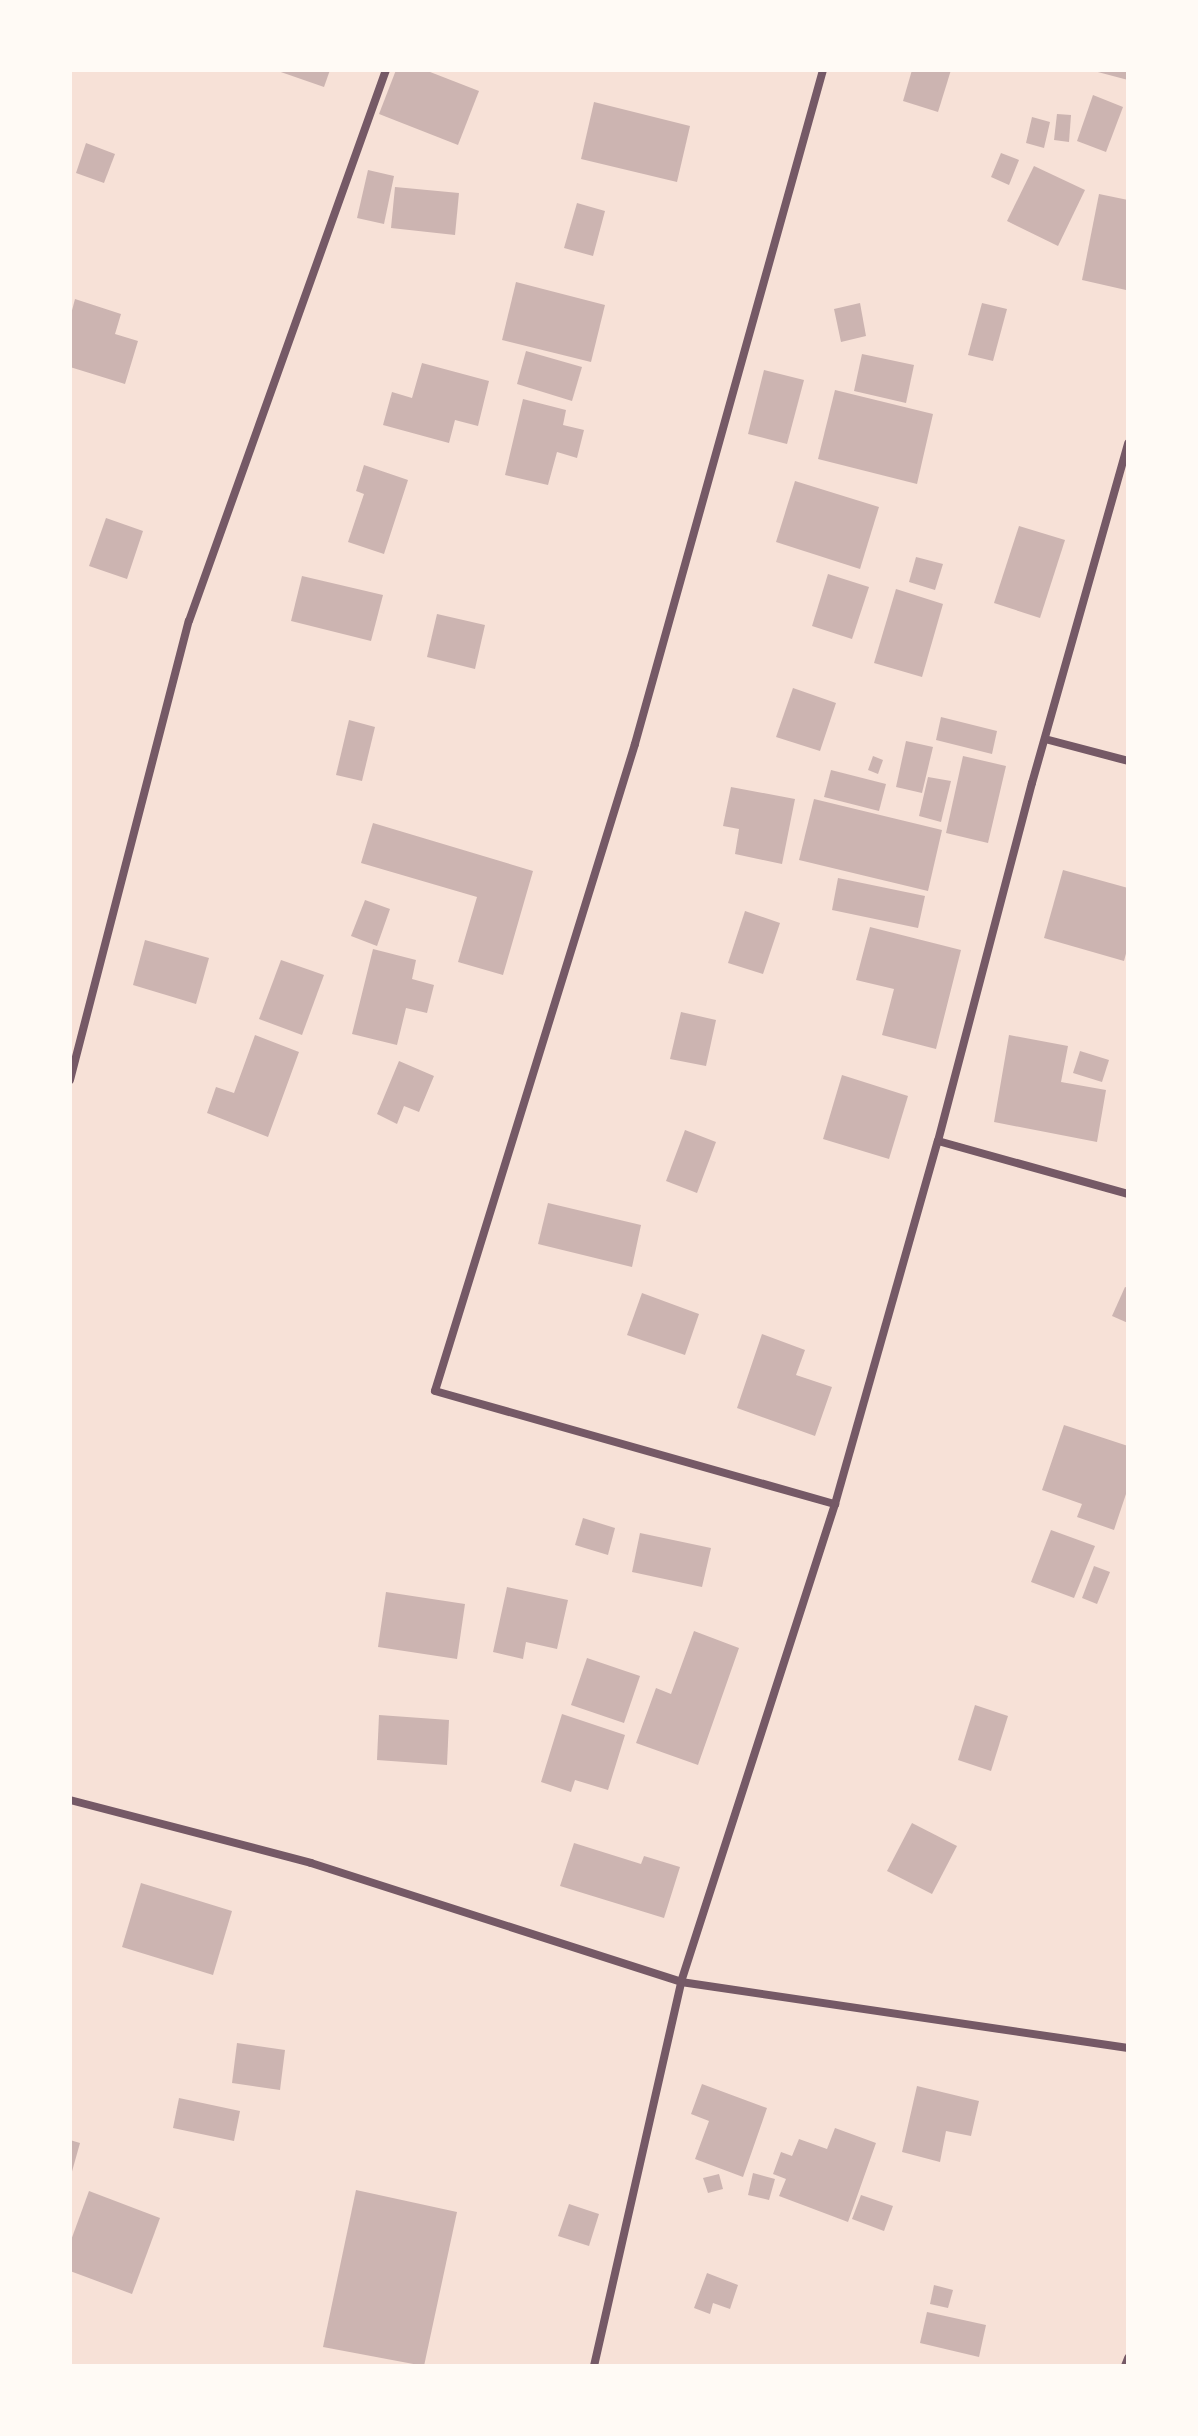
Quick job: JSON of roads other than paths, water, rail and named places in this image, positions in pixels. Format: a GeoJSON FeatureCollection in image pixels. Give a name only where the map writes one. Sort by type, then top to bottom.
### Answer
{"type":"FeatureCollection","features":[{"type":"Feature","properties":{"kind":"street"},"geometry":{"type":"LineString","coordinates":[[70,1080],[189,621],[386,70]]}},
{"type":"Feature","properties":{"kind":"street"},"geometry":{"type":"LineString","coordinates":[[823,70],[635,744],[435,1391],[835,1504]]}},
{"type":"Feature","properties":{"kind":"street"},"geometry":{"type":"LineString","coordinates":[[594,2366],[681,1982],[835,1504],[938,1141],[1128,443]]}},
{"type":"Feature","properties":{"kind":"street"},"geometry":{"type":"LineString","coordinates":[[1045,739],[1128,761]]}},
{"type":"Feature","properties":{"kind":"street"},"geometry":{"type":"LineString","coordinates":[[938,1141],[1128,1194]]}},
{"type":"Feature","properties":{"kind":"street"},"geometry":{"type":"LineString","coordinates":[[70,1800],[311,1863],[681,1982],[1128,2048]]}},
{"type":"Feature","properties":{"kind":"street"},"geometry":{"type":"LineString","coordinates":[[1125,2366],[1128,2358]]}}]}
